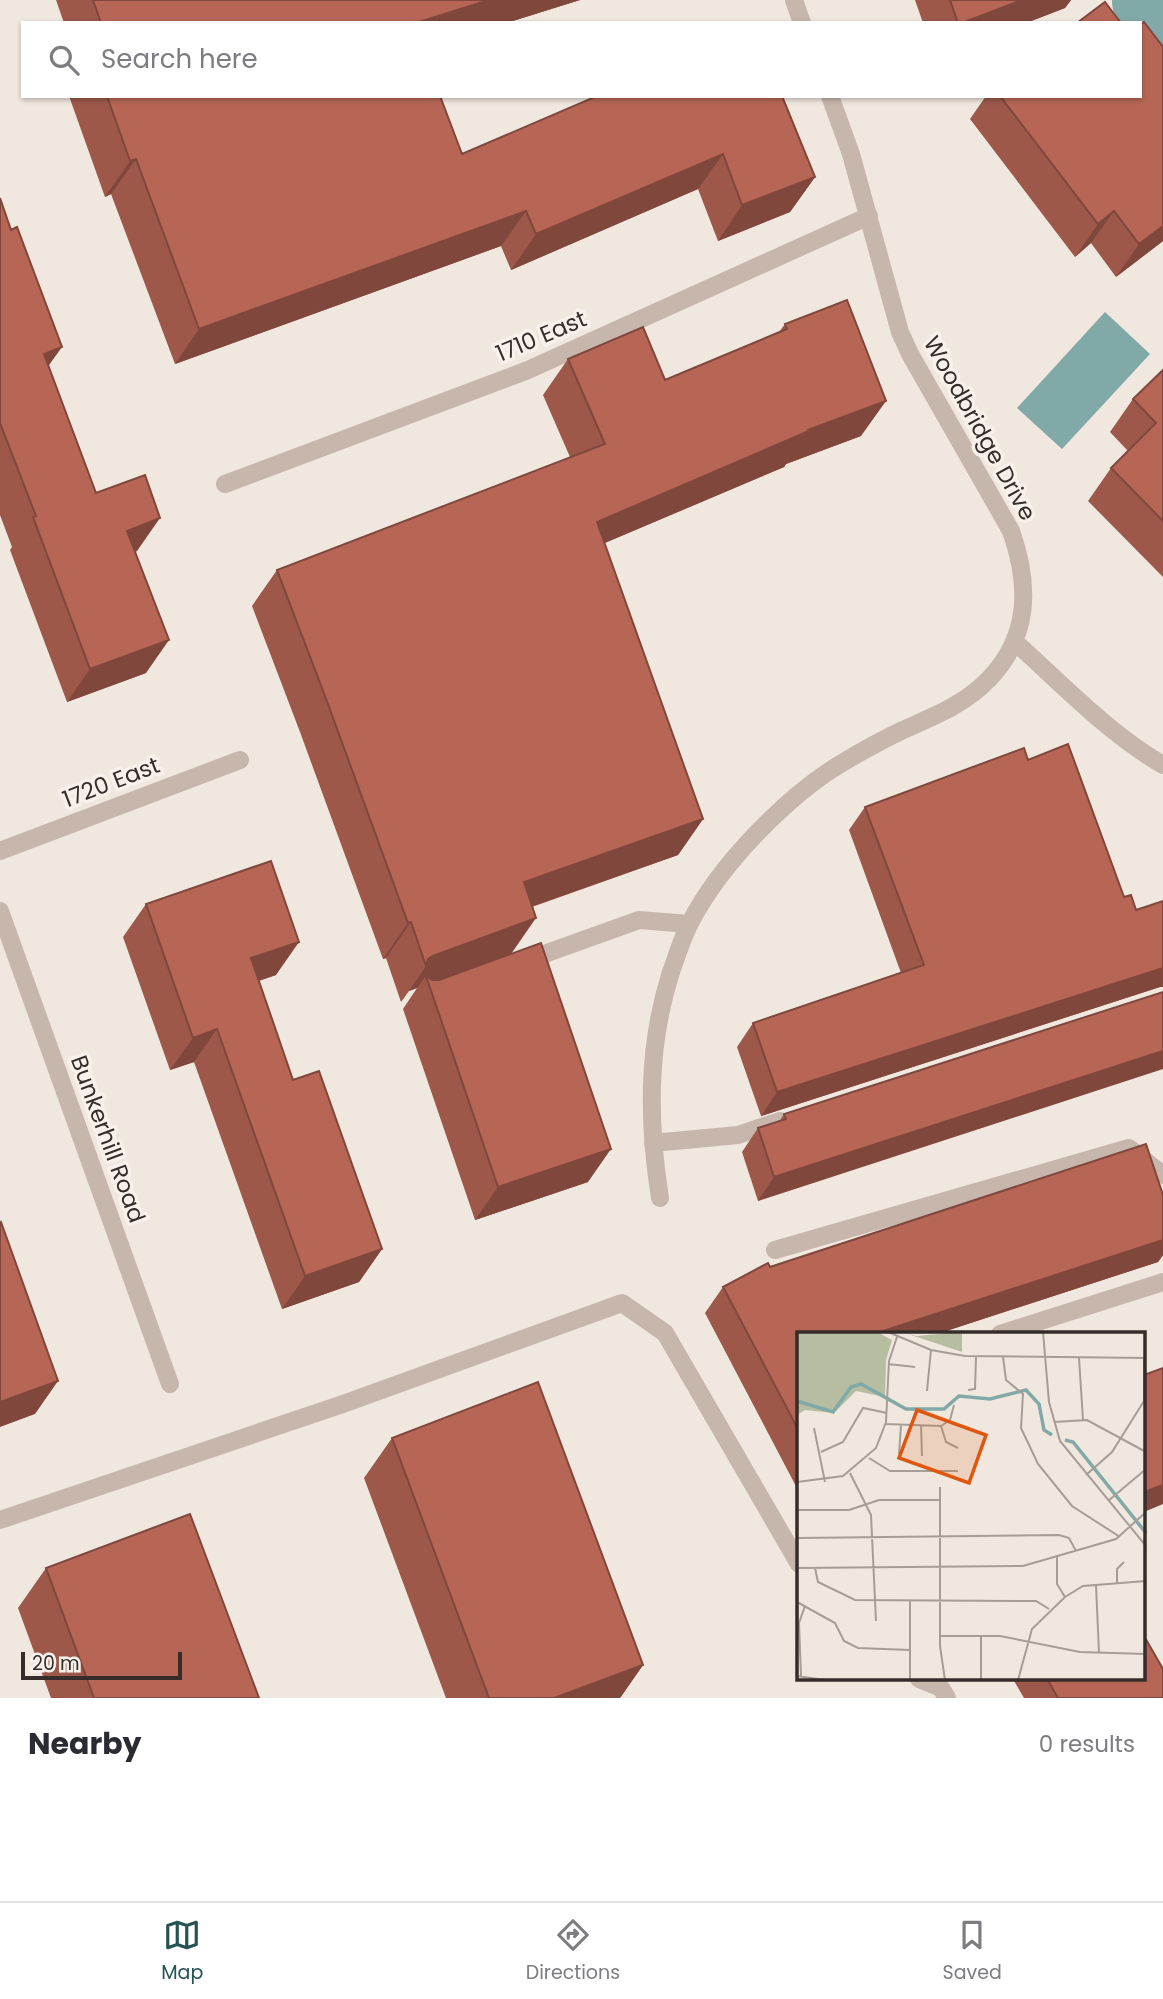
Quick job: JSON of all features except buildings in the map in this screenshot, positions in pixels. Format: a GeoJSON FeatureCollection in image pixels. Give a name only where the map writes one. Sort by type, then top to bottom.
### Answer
{"type":"FeatureCollection","features":[{"type":"Feature","properties":{"kind":"street"},"geometry":{"type":"LineString","coordinates":[[794,0],[801,21]]}},
{"type":"Feature","properties":{"kind":"street","name":"Woodbridge Drive"},"geometry":{"type":"LineString","coordinates":[[831,98],[851,154],[886,286],[909,354],[1001,513],[1018,552],[1024,596],[1015,642]]}},
{"type":"Feature","properties":{"kind":"street","name":"1710 East"},"geometry":{"type":"LineString","coordinates":[[225,484],[528,370],[869,216]]}},
{"type":"Feature","properties":{"kind":"street"},"geometry":{"type":"LineString","coordinates":[[660,1198],[650,1106],[652,1068],[656,1031],[665,992],[689,924],[742,848],[805,788],[880,741],[952,708],[972,695],[989,678],[1015,642],[1091,711],[1163,765]]}},
{"type":"Feature","properties":{"kind":"street","name":"1720 East"},"geometry":{"type":"LineString","coordinates":[[0,851],[240,760]]}},
{"type":"Feature","properties":{"kind":"street","name":"Bunkerhill Road"},"geometry":{"type":"LineString","coordinates":[[0,911],[170,1384]]}},
{"type":"Feature","properties":{"kind":"street"},"geometry":{"type":"LineString","coordinates":[[501,970],[639,920],[689,924]]}},
{"type":"Feature","properties":{"kind":"street"},"geometry":{"type":"LineString","coordinates":[[653,1143],[738,1135],[791,1118]]}},
{"type":"Feature","properties":{"kind":"street"},"geometry":{"type":"LineString","coordinates":[[775,1250],[1129,1148],[1163,1175]]}},
{"type":"Feature","properties":{"kind":"street"},"geometry":{"type":"LineString","coordinates":[[1006,1332],[1163,1282]]}},
{"type":"Feature","properties":{"kind":"street"},"geometry":{"type":"LineString","coordinates":[[0,1520],[343,1404],[622,1303],[665,1333],[797,1561]]}},
{"type":"Feature","properties":{"kind":"street"},"geometry":{"type":"LineString","coordinates":[[921,1680],[941,1688],[947,1698]]}},
{"type":"Feature","properties":{"kind":"water"},"geometry":{"type":"Polygon","coordinates":[[[1105,312],[1150,354],[1062,449],[1017,408],[1105,312]]]}},
{"type":"Feature","properties":{"kind":"waterway"},"geometry":{"type":"LineString","coordinates":[[1160,0],[1163,6]]}}]}
